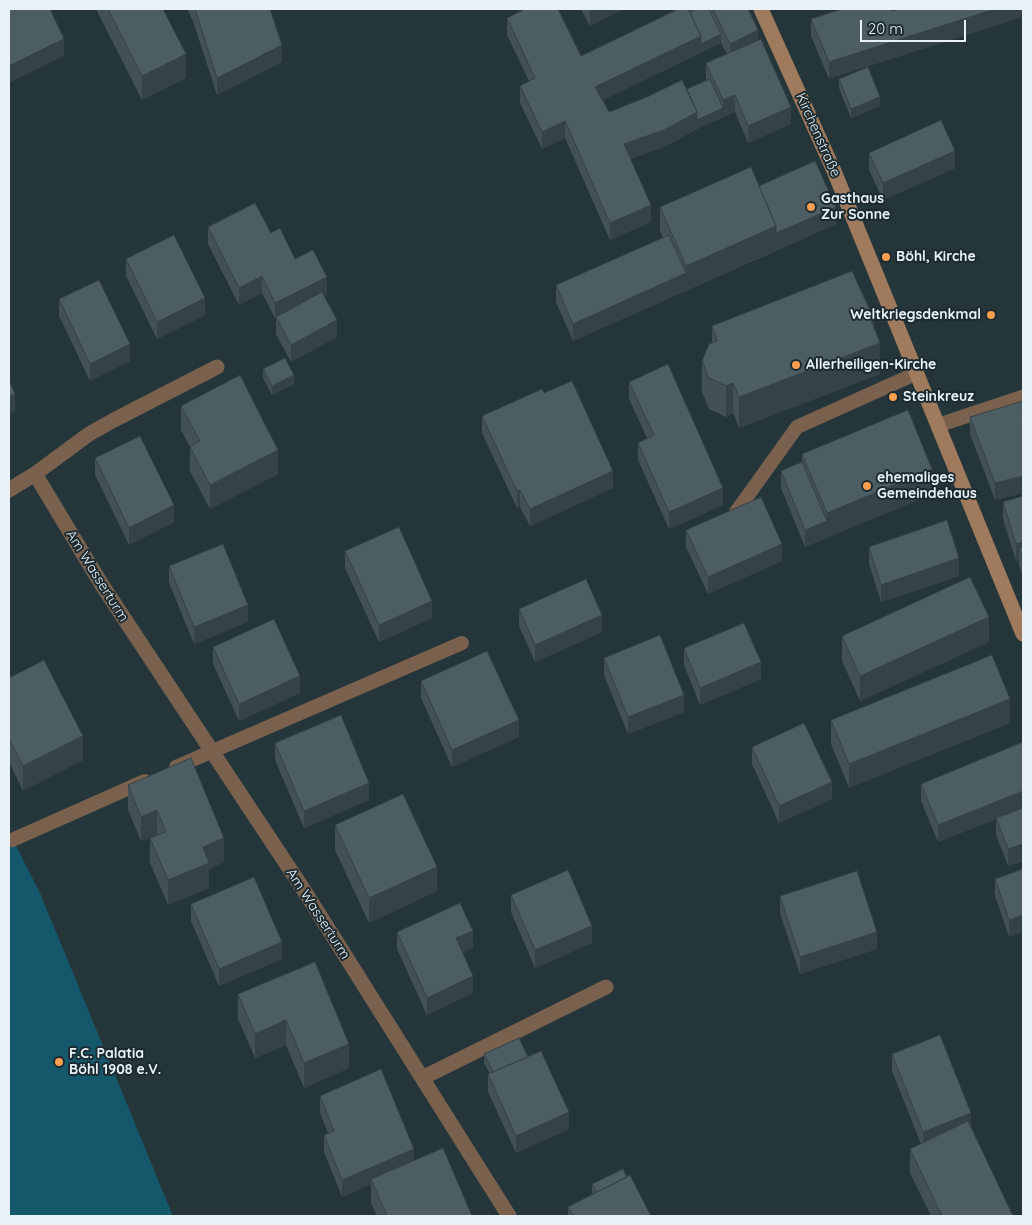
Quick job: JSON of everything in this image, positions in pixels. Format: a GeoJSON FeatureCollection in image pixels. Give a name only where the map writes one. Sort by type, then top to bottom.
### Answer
{"type":"FeatureCollection","features":[{"type":"Feature","properties":{"kind":"street","name":"Kirchenstraße"},"geometry":{"type":"LineString","coordinates":[[761,9],[834,171],[1023,634]]}},
{"type":"Feature","properties":{"kind":"street"},"geometry":{"type":"LineString","coordinates":[[9,490],[36,474],[90,434],[217,367]]}},
{"type":"Feature","properties":{"kind":"street"},"geometry":{"type":"LineString","coordinates":[[939,425],[1023,397]]}},
{"type":"Feature","properties":{"kind":"street","name":"Am Wasserturm"},"geometry":{"type":"LineString","coordinates":[[36,474],[102,585],[307,895],[509,1216]]}},
{"type":"Feature","properties":{"kind":"street"},"geometry":{"type":"LineString","coordinates":[[422,1078],[606,987]]}},
{"type":"Feature","properties":{"kind":"lane"},"geometry":{"type":"LineString","coordinates":[[736,512],[797,427],[917,373]]}},
{"type":"Feature","properties":{"kind":"lane"},"geometry":{"type":"LineString","coordinates":[[12,840],[462,643]]}},
{"type":"Feature","properties":{"kind":"shaded area","name":"F.C. Palatia Böhl 1908 e.V."},"geometry":{"type":"Polygon","coordinates":[[[9,832],[40,893],[173,1216],[9,1216],[9,832]]]}},
{"type":"Feature","properties":{"kind":"building"},"geometry":{"type":"Polygon","coordinates":[[[9,9],[50,9],[64,39],[9,66],[9,9]]]}},
{"type":"Feature","properties":{"kind":"building"},"geometry":{"type":"Polygon","coordinates":[[[108,9],[163,9],[186,54],[142,76],[108,9]]]}},
{"type":"Feature","properties":{"kind":"building"},"geometry":{"type":"Polygon","coordinates":[[[195,9],[270,9],[282,45],[217,78],[195,9]]]}},
{"type":"Feature","properties":{"kind":"building"},"geometry":{"type":"Polygon","coordinates":[[[525,9],[558,9],[581,56],[679,9],[688,9],[701,36],[595,87],[609,112],[647,97],[682,80],[697,112],[664,130],[624,144],[651,205],[610,223],[565,121],[542,132],[520,86],[535,78],[507,18],[525,9]]]}},
{"type":"Feature","properties":{"kind":"building"},"geometry":{"type":"Polygon","coordinates":[[[696,9],[709,9],[721,34],[701,44],[701,36],[690,12],[696,9]]]}},
{"type":"Feature","properties":{"kind":"building"},"geometry":{"type":"Polygon","coordinates":[[[713,9],[748,9],[758,30],[730,44],[713,9]]]}},
{"type":"Feature","properties":{"kind":"building"},"geometry":{"type":"Polygon","coordinates":[[[842,9],[891,9],[892,11],[899,9],[995,9],[829,62],[811,19],[842,9]]]}},
{"type":"Feature","properties":{"kind":"building"},"geometry":{"type":"Polygon","coordinates":[[[761,39],[791,107],[748,126],[735,95],[723,100],[706,63],[761,39]]]}},
{"type":"Feature","properties":{"kind":"building"},"geometry":{"type":"Polygon","coordinates":[[[868,67],[880,97],[851,109],[839,79],[868,67]]]}},
{"type":"Feature","properties":{"kind":"building"},"geometry":{"type":"Polygon","coordinates":[[[710,79],[723,108],[697,120],[697,112],[687,89],[710,79]]]}},
{"type":"Feature","properties":{"kind":"building"},"geometry":{"type":"Polygon","coordinates":[[[941,120],[955,151],[883,183],[869,153],[941,120]]]}},
{"type":"Feature","properties":{"kind":"building"},"geometry":{"type":"Polygon","coordinates":[[[815,161],[836,207],[776,233],[776,226],[759,186],[815,161]]]}},
{"type":"Feature","properties":{"kind":"building"},"geometry":{"type":"Polygon","coordinates":[[[751,167],[776,226],[686,266],[660,207],[751,167]]]}},
{"type":"Feature","properties":{"kind":"building"},"geometry":{"type":"Polygon","coordinates":[[[255,203],[271,233],[280,228],[295,259],[313,250],[327,277],[275,303],[262,276],[239,288],[208,227],[255,203]]]}},
{"type":"Feature","properties":{"kind":"building"},"geometry":{"type":"Polygon","coordinates":[[[174,235],[205,298],[157,322],[126,259],[174,235]]]}},
{"type":"Feature","properties":{"kind":"building"},"geometry":{"type":"Polygon","coordinates":[[[669,235],[686,273],[573,324],[556,285],[669,235]]]}},
{"type":"Feature","properties":{"kind":"building"},"geometry":{"type":"Polygon","coordinates":[[[852,271],[874,319],[871,320],[880,343],[739,397],[733,383],[726,386],[709,378],[702,361],[709,344],[717,341],[712,326],[852,271]]]}},
{"type":"Feature","properties":{"kind":"building"},"geometry":{"type":"Polygon","coordinates":[[[99,280],[130,344],[90,364],[59,299],[99,280]]]}},
{"type":"Feature","properties":{"kind":"building"},"geometry":{"type":"Polygon","coordinates":[[[322,292],[337,320],[291,345],[276,317],[322,292]]]}},
{"type":"Feature","properties":{"kind":"building"},"geometry":{"type":"Polygon","coordinates":[[[285,358],[294,375],[272,386],[263,369],[285,358]]]}},
{"type":"Feature","properties":{"kind":"building"},"geometry":{"type":"Polygon","coordinates":[[[668,364],[723,488],[669,512],[638,443],[654,435],[629,382],[668,364]]]}},
{"type":"Feature","properties":{"kind":"building"},"geometry":{"type":"Polygon","coordinates":[[[240,375],[278,450],[210,485],[190,447],[200,441],[181,406],[240,375]]]}},
{"type":"Feature","properties":{"kind":"building"},"geometry":{"type":"Polygon","coordinates":[[[9,380],[15,394],[9,397],[9,380]]]}},
{"type":"Feature","properties":{"kind":"building"},"geometry":{"type":"Polygon","coordinates":[[[572,381],[613,471],[530,509],[520,490],[517,491],[482,416],[542,389],[544,393],[572,381]]]}},
{"type":"Feature","properties":{"kind":"building"},"geometry":{"type":"Polygon","coordinates":[[[1023,401],[1023,476],[995,483],[970,417],[1023,401]]]}},
{"type":"Feature","properties":{"kind":"building"},"geometry":{"type":"Polygon","coordinates":[[[908,410],[932,469],[827,513],[802,454],[908,410]]]}},
{"type":"Feature","properties":{"kind":"building"},"geometry":{"type":"Polygon","coordinates":[[[140,436],[174,505],[129,528],[95,458],[140,436]]]}},
{"type":"Feature","properties":{"kind":"building"},"geometry":{"type":"Polygon","coordinates":[[[802,462],[827,521],[805,530],[781,471],[802,462]]]}},
{"type":"Feature","properties":{"kind":"building"},"geometry":{"type":"Polygon","coordinates":[[[1023,496],[1023,542],[1016,544],[1003,502],[1023,496]]]}},
{"type":"Feature","properties":{"kind":"building"},"geometry":{"type":"Polygon","coordinates":[[[761,497],[782,544],[708,577],[686,530],[761,497]]]}},
{"type":"Feature","properties":{"kind":"building"},"geometry":{"type":"Polygon","coordinates":[[[947,520],[959,558],[881,585],[869,547],[947,520]]]}},
{"type":"Feature","properties":{"kind":"building"},"geometry":{"type":"Polygon","coordinates":[[[399,527],[432,601],[379,625],[345,551],[399,527]]]}},
{"type":"Feature","properties":{"kind":"building"},"geometry":{"type":"Polygon","coordinates":[[[223,544],[248,605],[194,627],[169,566],[223,544]]]}},
{"type":"Feature","properties":{"kind":"building"},"geometry":{"type":"Polygon","coordinates":[[[1023,547],[1023,560],[1019,548],[1023,547]]]}},
{"type":"Feature","properties":{"kind":"building"},"geometry":{"type":"Polygon","coordinates":[[[970,577],[989,617],[860,676],[842,636],[970,577]]]}},
{"type":"Feature","properties":{"kind":"building"},"geometry":{"type":"Polygon","coordinates":[[[586,579],[602,615],[535,645],[519,609],[586,579]]]}},
{"type":"Feature","properties":{"kind":"building"},"geometry":{"type":"Polygon","coordinates":[[[274,619],[300,676],[239,704],[213,647],[274,619]]]}},
{"type":"Feature","properties":{"kind":"building"},"geometry":{"type":"Polygon","coordinates":[[[744,623],[761,662],[700,688],[684,648],[744,623]]]}},
{"type":"Feature","properties":{"kind":"building"},"geometry":{"type":"Polygon","coordinates":[[[660,635],[684,695],[628,717],[604,658],[660,635]]]}},
{"type":"Feature","properties":{"kind":"building"},"geometry":{"type":"Polygon","coordinates":[[[487,651],[519,720],[452,750],[421,681],[487,651]]]}},
{"type":"Feature","properties":{"kind":"building"},"geometry":{"type":"Polygon","coordinates":[[[992,655],[1010,699],[849,764],[831,720],[992,655]]]}},
{"type":"Feature","properties":{"kind":"building"},"geometry":{"type":"Polygon","coordinates":[[[44,660],[83,736],[23,766],[9,738],[9,678],[44,660]]]}},
{"type":"Feature","properties":{"kind":"building"},"geometry":{"type":"Polygon","coordinates":[[[341,715],[369,783],[304,811],[275,743],[341,715]]]}},
{"type":"Feature","properties":{"kind":"building"},"geometry":{"type":"Polygon","coordinates":[[[804,723],[832,782],[779,806],[752,747],[804,723]]]}},
{"type":"Feature","properties":{"kind":"building"},"geometry":{"type":"Polygon","coordinates":[[[1023,742],[1023,791],[938,825],[921,784],[1023,742]]]}},
{"type":"Feature","properties":{"kind":"building"},"geometry":{"type":"Polygon","coordinates":[[[191,758],[224,838],[203,847],[209,863],[168,880],[150,838],[166,832],[157,810],[141,817],[128,785],[191,758]]]}},
{"type":"Feature","properties":{"kind":"building"},"geometry":{"type":"Polygon","coordinates":[[[403,794],[437,867],[369,898],[335,825],[403,794]]]}},
{"type":"Feature","properties":{"kind":"building"},"geometry":{"type":"Polygon","coordinates":[[[1023,808],[1023,844],[1008,849],[996,818],[1023,808]]]}},
{"type":"Feature","properties":{"kind":"building"},"geometry":{"type":"Polygon","coordinates":[[[1023,869],[1023,915],[1009,920],[995,879],[1023,869]]]}},
{"type":"Feature","properties":{"kind":"building"},"geometry":{"type":"Polygon","coordinates":[[[568,870],[592,926],[535,950],[511,895],[568,870]]]}},
{"type":"Feature","properties":{"kind":"building"},"geometry":{"type":"Polygon","coordinates":[[[857,871],[877,932],[800,957],[780,896],[857,871]]]}},
{"type":"Feature","properties":{"kind":"building"},"geometry":{"type":"Polygon","coordinates":[[[254,877],[282,942],[219,969],[191,904],[254,877]]]}},
{"type":"Feature","properties":{"kind":"building"},"geometry":{"type":"Polygon","coordinates":[[[460,903],[473,931],[456,938],[473,976],[427,998],[397,932],[460,903]]]}},
{"type":"Feature","properties":{"kind":"building"},"geometry":{"type":"Polygon","coordinates":[[[315,962],[349,1044],[304,1063],[286,1020],[255,1034],[238,994],[315,962]]]}},
{"type":"Feature","properties":{"kind":"building"},"geometry":{"type":"Polygon","coordinates":[[[940,1035],[971,1113],[923,1132],[892,1054],[940,1035]]]}},
{"type":"Feature","properties":{"kind":"building"},"geometry":{"type":"Polygon","coordinates":[[[519,1038],[528,1057],[493,1072],[484,1054],[519,1038]]]}},
{"type":"Feature","properties":{"kind":"building"},"geometry":{"type":"Polygon","coordinates":[[[541,1051],[569,1112],[516,1136],[488,1074],[541,1051]]]}},
{"type":"Feature","properties":{"kind":"building"},"geometry":{"type":"Polygon","coordinates":[[[381,1069],[414,1149],[342,1180],[324,1135],[334,1131],[320,1096],[381,1069]]]}},
{"type":"Feature","properties":{"kind":"building"},"geometry":{"type":"Polygon","coordinates":[[[968,1121],[1013,1216],[942,1216],[910,1149],[968,1121]]]}},
{"type":"Feature","properties":{"kind":"building"},"geometry":{"type":"Polygon","coordinates":[[[443,1148],[472,1216],[387,1216],[371,1179],[443,1148]]]}},
{"type":"Feature","properties":{"kind":"building"},"geometry":{"type":"Polygon","coordinates":[[[623,1169],[627,1177],[597,1192],[592,1184],[623,1169]]]}},
{"type":"Feature","properties":{"kind":"building"},"geometry":{"type":"Polygon","coordinates":[[[630,1175],[651,1216],[573,1216],[568,1207],[630,1175]]]}},
{"type":"Feature","properties":{"kind":"place","name":"Gasthaus Zur Sonne"},"geometry":{"type":"Point","coordinates":[811,207]}},
{"type":"Feature","properties":{"kind":"place","name":"Böhl, Kirche"},"geometry":{"type":"Point","coordinates":[886,257]}},
{"type":"Feature","properties":{"kind":"place","name":"Weltkriegsdenkmal"},"geometry":{"type":"Point","coordinates":[991,315]}},
{"type":"Feature","properties":{"kind":"place","name":"Allerheiligen-Kirche"},"geometry":{"type":"Point","coordinates":[796,365]}},
{"type":"Feature","properties":{"kind":"place","name":"Steinkreuz"},"geometry":{"type":"Point","coordinates":[893,397]}},
{"type":"Feature","properties":{"kind":"place","name":"ehemaliges Gemeindehaus"},"geometry":{"type":"Point","coordinates":[867,486]}},
{"type":"Feature","properties":{"kind":"place","name":"F.C. Palatia Böhl 1908 e.V."},"geometry":{"type":"Point","coordinates":[59,1062]}}]}
